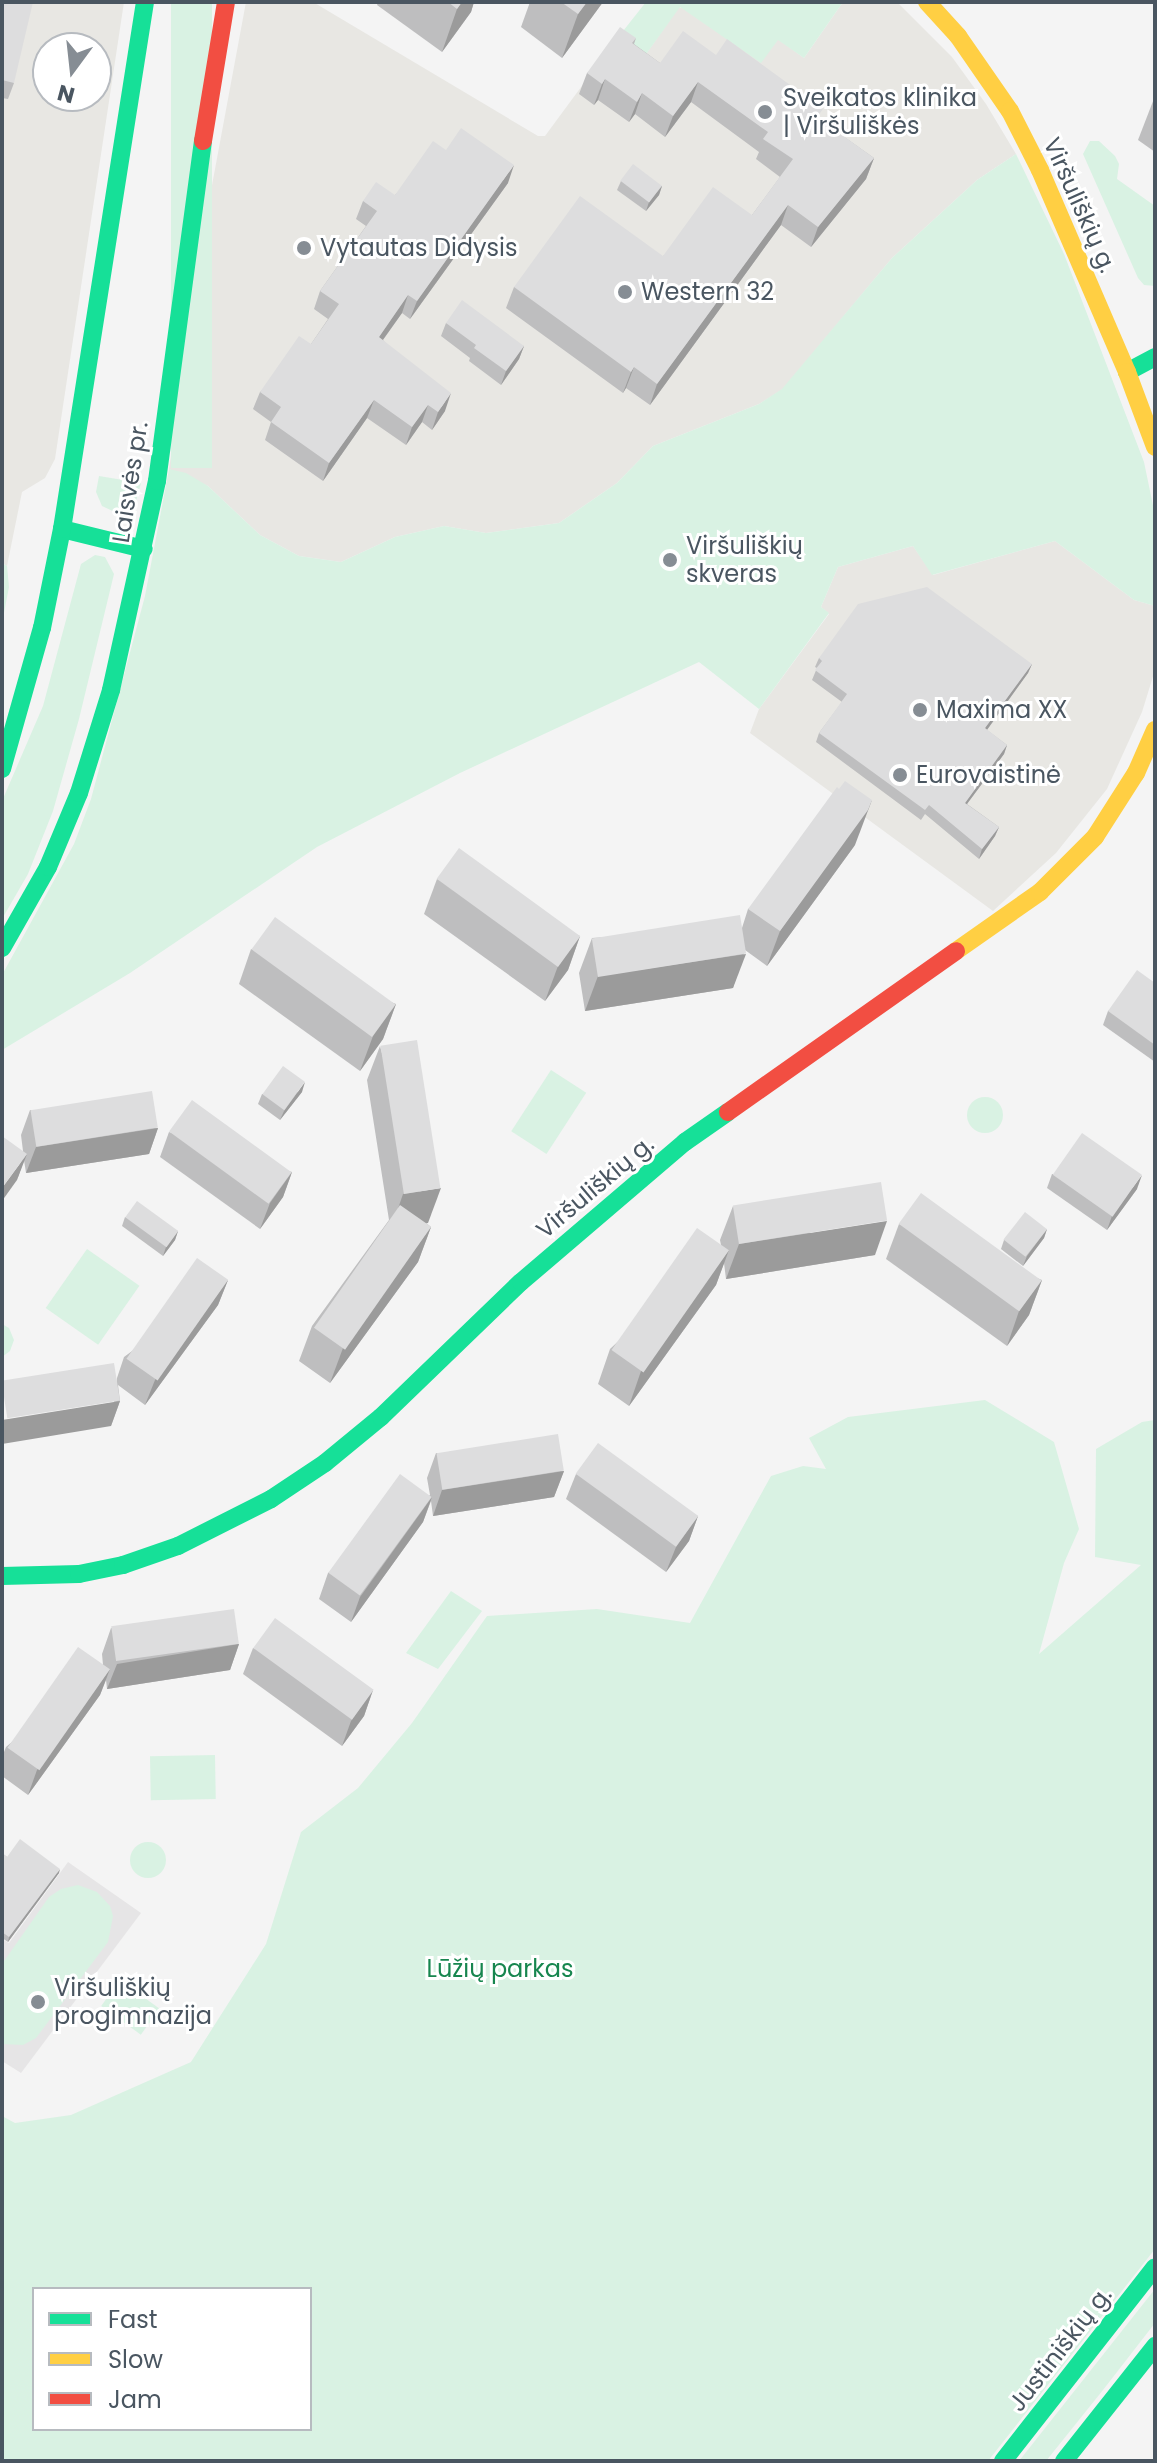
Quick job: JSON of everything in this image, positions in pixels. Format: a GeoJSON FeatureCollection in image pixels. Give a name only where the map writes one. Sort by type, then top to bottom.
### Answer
{"type":"FeatureCollection","features":[{"type":"Feature","properties":{"kind":"main road"},"geometry":{"type":"LineString","coordinates":[[2,769],[33,664],[62,529],[145,2]]}},
{"type":"Feature","properties":{"kind":"main road","name":"Laisvės pr."},"geometry":{"type":"LineString","coordinates":[[2,948],[48,867],[79,793],[111,690],[157,481],[205,125],[226,2]]}},
{"type":"Feature","properties":{"kind":"main road","name":"Viršuliškių g."},"geometry":{"type":"LineString","coordinates":[[927,2],[958,36],[1010,111],[1040,170],[1127,372],[1155,447]]}},
{"type":"Feature","properties":{"kind":"main road"},"geometry":{"type":"LineString","coordinates":[[1127,372],[1155,357]]}},
{"type":"Feature","properties":{"kind":"main road"},"geometry":{"type":"LineString","coordinates":[[62,529],[144,549]]}},
{"type":"Feature","properties":{"kind":"main road","name":"Viršuliškių g."},"geometry":{"type":"LineString","coordinates":[[2,1576],[79,1574],[123,1565],[178,1546],[271,1499],[325,1463],[381,1417],[521,1282],[685,1142],[1040,892],[1103,826],[1136,773],[1155,730]]}},
{"type":"Feature","properties":{"kind":"main road","name":"Justiniškių g."},"geometry":{"type":"LineString","coordinates":[[1003,2461],[1155,2267]]}},
{"type":"Feature","properties":{"kind":"main road"},"geometry":{"type":"LineString","coordinates":[[1064,2461],[1155,2346]]}},
{"type":"Feature","properties":{"kind":"shaded area"},"geometry":{"type":"Polygon","coordinates":[[[2,2],[124,2],[112,81],[112,32],[32,32],[32,112],[107,112],[55,459],[45,478],[22,492],[7,566],[2,563],[2,2]]]}},
{"type":"Feature","properties":{"kind":"shaded area"},"geometry":{"type":"Polygon","coordinates":[[[246,2],[313,2],[538,136],[545,136],[612,45],[639,64],[679,7],[778,39],[804,58],[843,2],[897,2],[952,57],[986,104],[1016,154],[977,180],[892,258],[783,389],[759,404],[653,446],[617,483],[559,523],[486,533],[444,526],[395,537],[341,562],[299,556],[260,535],[208,486],[169,469],[210,196],[246,2]]]}},
{"type":"Feature","properties":{"kind":"shaded area"},"geometry":{"type":"Polygon","coordinates":[[[1055,541],[1134,600],[1155,606],[1155,670],[1142,712],[1107,789],[1056,853],[993,911],[750,733],[759,709],[829,614],[821,607],[838,567],[913,546],[933,575],[1055,541]]]}},
{"type":"Feature","properties":{"kind":"shaded area","name":"Viršuliškių progimnazija"},"geometry":{"type":"Polygon","coordinates":[[[68,1862],[141,1913],[21,2073],[2,2061],[2,1939],[9,1943],[68,1862]]]}},
{"type":"Feature","properties":{"kind":"green space"},"geometry":{"type":"Polygon","coordinates":[[[171,2],[212,2],[212,468],[171,468],[171,2]]]}},
{"type":"Feature","properties":{"kind":"green space"},"geometry":{"type":"Polygon","coordinates":[[[646,2],[843,2],[804,58],[778,40],[761,63],[680,7],[639,64],[612,45],[646,2]]]}},
{"type":"Feature","properties":{"kind":"green space"},"geometry":{"type":"Polygon","coordinates":[[[1090,141],[1099,141],[1115,156],[1119,164],[1117,179],[1155,206],[1155,286],[1144,285],[1138,278],[1083,154],[1090,141]]]}},
{"type":"Feature","properties":{"kind":"green space"},"geometry":{"type":"Polygon","coordinates":[[[1016,154],[1064,254],[1144,462],[1155,515],[1155,606],[1134,600],[1055,541],[932,575],[913,546],[838,567],[821,607],[829,613],[759,709],[699,662],[460,773],[317,847],[130,973],[2,1050],[2,975],[74,844],[91,799],[145,596],[169,469],[186,473],[208,486],[260,535],[299,556],[341,562],[395,537],[444,526],[486,533],[559,523],[617,483],[653,446],[759,404],[782,389],[892,258],[977,180],[1016,154]]]}},
{"type":"Feature","properties":{"kind":"green space"},"geometry":{"type":"Polygon","coordinates":[[[99,476],[141,483],[134,508],[119,514],[102,506],[96,492],[99,476]]]}},
{"type":"Feature","properties":{"kind":"green space"},"geometry":{"type":"Polygon","coordinates":[[[95,555],[105,557],[114,574],[79,719],[53,811],[28,874],[2,919],[2,801],[43,706],[81,564],[95,555]]]}},
{"type":"Feature","properties":{"kind":"green space"},"geometry":{"type":"Polygon","coordinates":[[[2,563],[7,566],[9,587],[2,623],[2,563]]]}},
{"type":"Feature","properties":{"kind":"green space"},"geometry":{"type":"Polygon","coordinates":[[[551,1070],[586,1093],[546,1154],[511,1131],[551,1070]]]}},
{"type":"Feature","properties":{"kind":"green space"},"geometry":{"type":"Polygon","coordinates":[[[985,1097],[998,1102],[1003,1115],[998,1128],[985,1133],[972,1128],[967,1115],[972,1102],[985,1097]]]}},
{"type":"Feature","properties":{"kind":"green space"},"geometry":{"type":"Polygon","coordinates":[[[87,1249],[139,1286],[98,1345],[46,1308],[87,1249]]]}},
{"type":"Feature","properties":{"kind":"green space"},"geometry":{"type":"Polygon","coordinates":[[[2,1324],[9,1328],[14,1340],[10,1351],[2,1357],[2,1324]]]}},
{"type":"Feature","properties":{"kind":"green space","name":"Lūžių parkas"},"geometry":{"type":"Polygon","coordinates":[[[985,1400],[1054,1442],[1079,1529],[1064,1563],[1039,1654],[1141,1565],[1095,1557],[1096,1449],[1142,1422],[1155,1420],[1155,2249],[988,2461],[2,2461],[2,2116],[15,2123],[71,2115],[191,2062],[266,1944],[301,1832],[358,1788],[412,1723],[487,1616],[597,1609],[690,1623],[771,1476],[803,1466],[826,1469],[809,1438],[848,1417],[985,1400]]]}},
{"type":"Feature","properties":{"kind":"green space"},"geometry":{"type":"Polygon","coordinates":[[[451,1591],[482,1611],[438,1669],[406,1653],[451,1591]]]}},
{"type":"Feature","properties":{"kind":"green space"},"geometry":{"type":"Polygon","coordinates":[[[215,1755],[216,1799],[151,1800],[150,1756],[215,1755]]]}},
{"type":"Feature","properties":{"kind":"green space"},"geometry":{"type":"Polygon","coordinates":[[[148,1842],[161,1847],[166,1860],[161,1873],[148,1878],[135,1873],[130,1860],[135,1847],[148,1842]]]}},
{"type":"Feature","properties":{"kind":"green space","name":"Viršuliškių progimnazija"},"geometry":{"type":"Polygon","coordinates":[[[78,1885],[97,1892],[110,1906],[113,1916],[108,1942],[36,2038],[23,2045],[2,2044],[2,1964],[49,1897],[61,1889],[78,1885]]]}},
{"type":"Feature","properties":{"kind":"green space"},"geometry":{"type":"Polygon","coordinates":[[[120,1980],[160,2009],[141,2035],[101,2006],[120,1980]]]}},
{"type":"Feature","properties":{"kind":"green space"},"geometry":{"type":"Polygon","coordinates":[[[1155,2289],[1155,2323],[1103,2390],[1046,2461],[1019,2461],[1155,2289]]]}},
{"type":"Feature","properties":{"kind":"building"},"geometry":{"type":"Polygon","coordinates":[[[2,2],[33,2],[14,83],[2,80],[2,2]]]}},
{"type":"Feature","properties":{"kind":"building"},"geometry":{"type":"Polygon","coordinates":[[[448,2],[462,2],[457,9],[448,2]]]}},
{"type":"Feature","properties":{"kind":"building"},"geometry":{"type":"Polygon","coordinates":[[[561,2],[587,2],[578,14],[561,2]]]}},
{"type":"Feature","properties":{"kind":"building"},"geometry":{"type":"Polygon","coordinates":[[[620,27],[636,38],[632,43],[660,63],[683,31],[716,55],[727,39],[823,109],[817,117],[874,158],[818,227],[788,205],[657,384],[634,367],[631,372],[514,287],[580,196],[663,256],[713,187],[752,215],[793,159],[763,139],[768,132],[698,82],[673,116],[642,93],[637,102],[605,79],[602,84],[587,73],[620,27]]]}},
{"type":"Feature","properties":{"kind":"building"},"geometry":{"type":"Polygon","coordinates":[[[461,128],[514,165],[417,301],[408,295],[379,337],[451,393],[438,412],[428,405],[412,427],[374,400],[329,463],[271,422],[281,407],[260,392],[299,336],[311,344],[339,304],[320,291],[377,211],[363,201],[376,182],[395,195],[433,141],[446,150],[461,128]]]}},
{"type":"Feature","properties":{"kind":"building"},"geometry":{"type":"Polygon","coordinates":[[[633,164],[662,186],[649,202],[620,181],[633,164]]]}},
{"type":"Feature","properties":{"kind":"building"},"geometry":{"type":"Polygon","coordinates":[[[462,300],[524,346],[506,371],[446,323],[462,300]]]}},
{"type":"Feature","properties":{"kind":"building","name":"Maxima XX"},"geometry":{"type":"Polygon","coordinates":[[[927,587],[1032,664],[985,728],[1007,745],[965,803],[999,827],[982,849],[929,805],[925,810],[819,733],[847,694],[815,670],[822,661],[819,658],[858,604],[927,587]]]}},
{"type":"Feature","properties":{"kind":"building"},"geometry":{"type":"Polygon","coordinates":[[[845,781],[872,800],[868,810],[780,931],[748,909],[837,787],[839,789],[845,781]]]}},
{"type":"Feature","properties":{"kind":"building"},"geometry":{"type":"Polygon","coordinates":[[[459,848],[580,936],[558,967],[437,879],[459,848]]]}},
{"type":"Feature","properties":{"kind":"building"},"geometry":{"type":"Polygon","coordinates":[[[740,915],[746,954],[598,977],[592,938],[740,915]]]}},
{"type":"Feature","properties":{"kind":"building"},"geometry":{"type":"Polygon","coordinates":[[[275,917],[396,1005],[372,1037],[251,949],[275,917]]]}},
{"type":"Feature","properties":{"kind":"building"},"geometry":{"type":"Polygon","coordinates":[[[1137,970],[1155,983],[1155,1045],[1108,1011],[1137,970]]]}},
{"type":"Feature","properties":{"kind":"building"},"geometry":{"type":"Polygon","coordinates":[[[417,1040],[440,1188],[404,1194],[380,1046],[417,1040]]]}},
{"type":"Feature","properties":{"kind":"building"},"geometry":{"type":"Polygon","coordinates":[[[283,1066],[305,1082],[284,1110],[262,1094],[283,1066]]]}},
{"type":"Feature","properties":{"kind":"building"},"geometry":{"type":"Polygon","coordinates":[[[152,1091],[158,1128],[36,1147],[31,1110],[152,1091]]]}},
{"type":"Feature","properties":{"kind":"building"},"geometry":{"type":"Polygon","coordinates":[[[192,1100],[292,1172],[269,1204],[169,1132],[192,1100]]]}},
{"type":"Feature","properties":{"kind":"building"},"geometry":{"type":"Polygon","coordinates":[[[1082,1133],[1142,1175],[1113,1217],[1053,1175],[1082,1133]]]}},
{"type":"Feature","properties":{"kind":"building"},"geometry":{"type":"Polygon","coordinates":[[[2,1136],[27,1154],[2,1188],[2,1136]]]}},
{"type":"Feature","properties":{"kind":"building"},"geometry":{"type":"Polygon","coordinates":[[[881,1182],[887,1221],[739,1244],[733,1205],[881,1182]]]}},
{"type":"Feature","properties":{"kind":"building"},"geometry":{"type":"Polygon","coordinates":[[[921,1193],[1042,1281],[1019,1311],[899,1224],[921,1193]]]}},
{"type":"Feature","properties":{"kind":"building"},"geometry":{"type":"Polygon","coordinates":[[[137,1201],[178,1231],[167,1247],[125,1217],[137,1201]]]}},
{"type":"Feature","properties":{"kind":"building"},"geometry":{"type":"Polygon","coordinates":[[[400,1205],[431,1227],[345,1350],[314,1328],[400,1205]]]}},
{"type":"Feature","properties":{"kind":"building"},"geometry":{"type":"Polygon","coordinates":[[[1025,1212],[1047,1229],[1026,1257],[1003,1240],[1025,1212]]]}},
{"type":"Feature","properties":{"kind":"building"},"geometry":{"type":"Polygon","coordinates":[[[697,1228],[729,1250],[643,1372],[612,1350],[697,1228]]]}},
{"type":"Feature","properties":{"kind":"building"},"geometry":{"type":"Polygon","coordinates":[[[197,1258],[228,1280],[158,1381],[126,1359],[197,1258]]]}},
{"type":"Feature","properties":{"kind":"building"},"geometry":{"type":"Polygon","coordinates":[[[114,1363],[120,1401],[7,1418],[2,1381],[114,1363]]]}},
{"type":"Feature","properties":{"kind":"building"},"geometry":{"type":"Polygon","coordinates":[[[558,1434],[564,1471],[442,1490],[437,1453],[558,1434]]]}},
{"type":"Feature","properties":{"kind":"building"},"geometry":{"type":"Polygon","coordinates":[[[598,1443],[698,1516],[676,1547],[576,1474],[598,1443]]]}},
{"type":"Feature","properties":{"kind":"building"},"geometry":{"type":"Polygon","coordinates":[[[400,1474],[432,1497],[360,1596],[328,1573],[400,1474]]]}},
{"type":"Feature","properties":{"kind":"building"},"geometry":{"type":"Polygon","coordinates":[[[234,1609],[239,1644],[116,1661],[111,1626],[234,1609]]]}},
{"type":"Feature","properties":{"kind":"building"},"geometry":{"type":"Polygon","coordinates":[[[275,1618],[374,1690],[352,1720],[253,1648],[275,1618]]]}},
{"type":"Feature","properties":{"kind":"building"},"geometry":{"type":"Polygon","coordinates":[[[78,1647],[110,1669],[39,1770],[7,1748],[78,1647]]]}},
{"type":"Feature","properties":{"kind":"building"},"geometry":{"type":"Polygon","coordinates":[[[20,1839],[60,1869],[9,1937],[2,1932],[2,1853],[7,1857],[20,1839]]]}},
{"type":"Feature","properties":{"kind":"traffic: fast"},"geometry":{"type":"LineString","coordinates":[[2,769],[42,628],[62,529],[145,2]]}},
{"type":"Feature","properties":{"kind":"traffic: fast"},"geometry":{"type":"LineString","coordinates":[[2,948],[48,867],[79,793],[111,690],[157,481],[203,141]]}},
{"type":"Feature","properties":{"kind":"traffic: fast"},"geometry":{"type":"LineString","coordinates":[[1127,372],[1155,357]]}},
{"type":"Feature","properties":{"kind":"traffic: fast"},"geometry":{"type":"LineString","coordinates":[[62,529],[144,549]]}},
{"type":"Feature","properties":{"kind":"traffic: fast"},"geometry":{"type":"LineString","coordinates":[[2,1576],[79,1574],[123,1565],[178,1546],[271,1499],[325,1463],[381,1417],[521,1282],[685,1142],[728,1112]]}},
{"type":"Feature","properties":{"kind":"traffic: fast"},"geometry":{"type":"LineString","coordinates":[[1003,2461],[1155,2267]]}},
{"type":"Feature","properties":{"kind":"traffic: fast"},"geometry":{"type":"LineString","coordinates":[[1064,2461],[1155,2346]]}},
{"type":"Feature","properties":{"kind":"traffic: slow"},"geometry":{"type":"LineString","coordinates":[[927,2],[958,36],[1010,111],[1040,170],[1127,372],[1155,447]]}},
{"type":"Feature","properties":{"kind":"traffic: slow"},"geometry":{"type":"LineString","coordinates":[[956,951],[1040,892],[1095,837],[1136,773],[1155,730]]}},
{"type":"Feature","properties":{"kind":"traffic: jam"},"geometry":{"type":"LineString","coordinates":[[203,141],[226,2]]}},
{"type":"Feature","properties":{"kind":"traffic: jam"},"geometry":{"type":"LineString","coordinates":[[728,1112],[956,951]]}},
{"type":"Feature","properties":{"kind":"place","name":"Sveikatos klinika | Viršuliškės"},"geometry":{"type":"Point","coordinates":[765,112]}},
{"type":"Feature","properties":{"kind":"place","name":"Vytautas Didysis"},"geometry":{"type":"Point","coordinates":[304,248]}},
{"type":"Feature","properties":{"kind":"place","name":"Western 32"},"geometry":{"type":"Point","coordinates":[625,292]}},
{"type":"Feature","properties":{"kind":"place","name":"Viršuliškių skveras"},"geometry":{"type":"Point","coordinates":[670,560]}},
{"type":"Feature","properties":{"kind":"place","name":"Maxima XX"},"geometry":{"type":"Point","coordinates":[920,710]}},
{"type":"Feature","properties":{"kind":"place","name":"Eurovaistinė"},"geometry":{"type":"Point","coordinates":[900,775]}},
{"type":"Feature","properties":{"kind":"place","name":"Viršuliškių progimnazija"},"geometry":{"type":"Point","coordinates":[38,2002]}}]}
